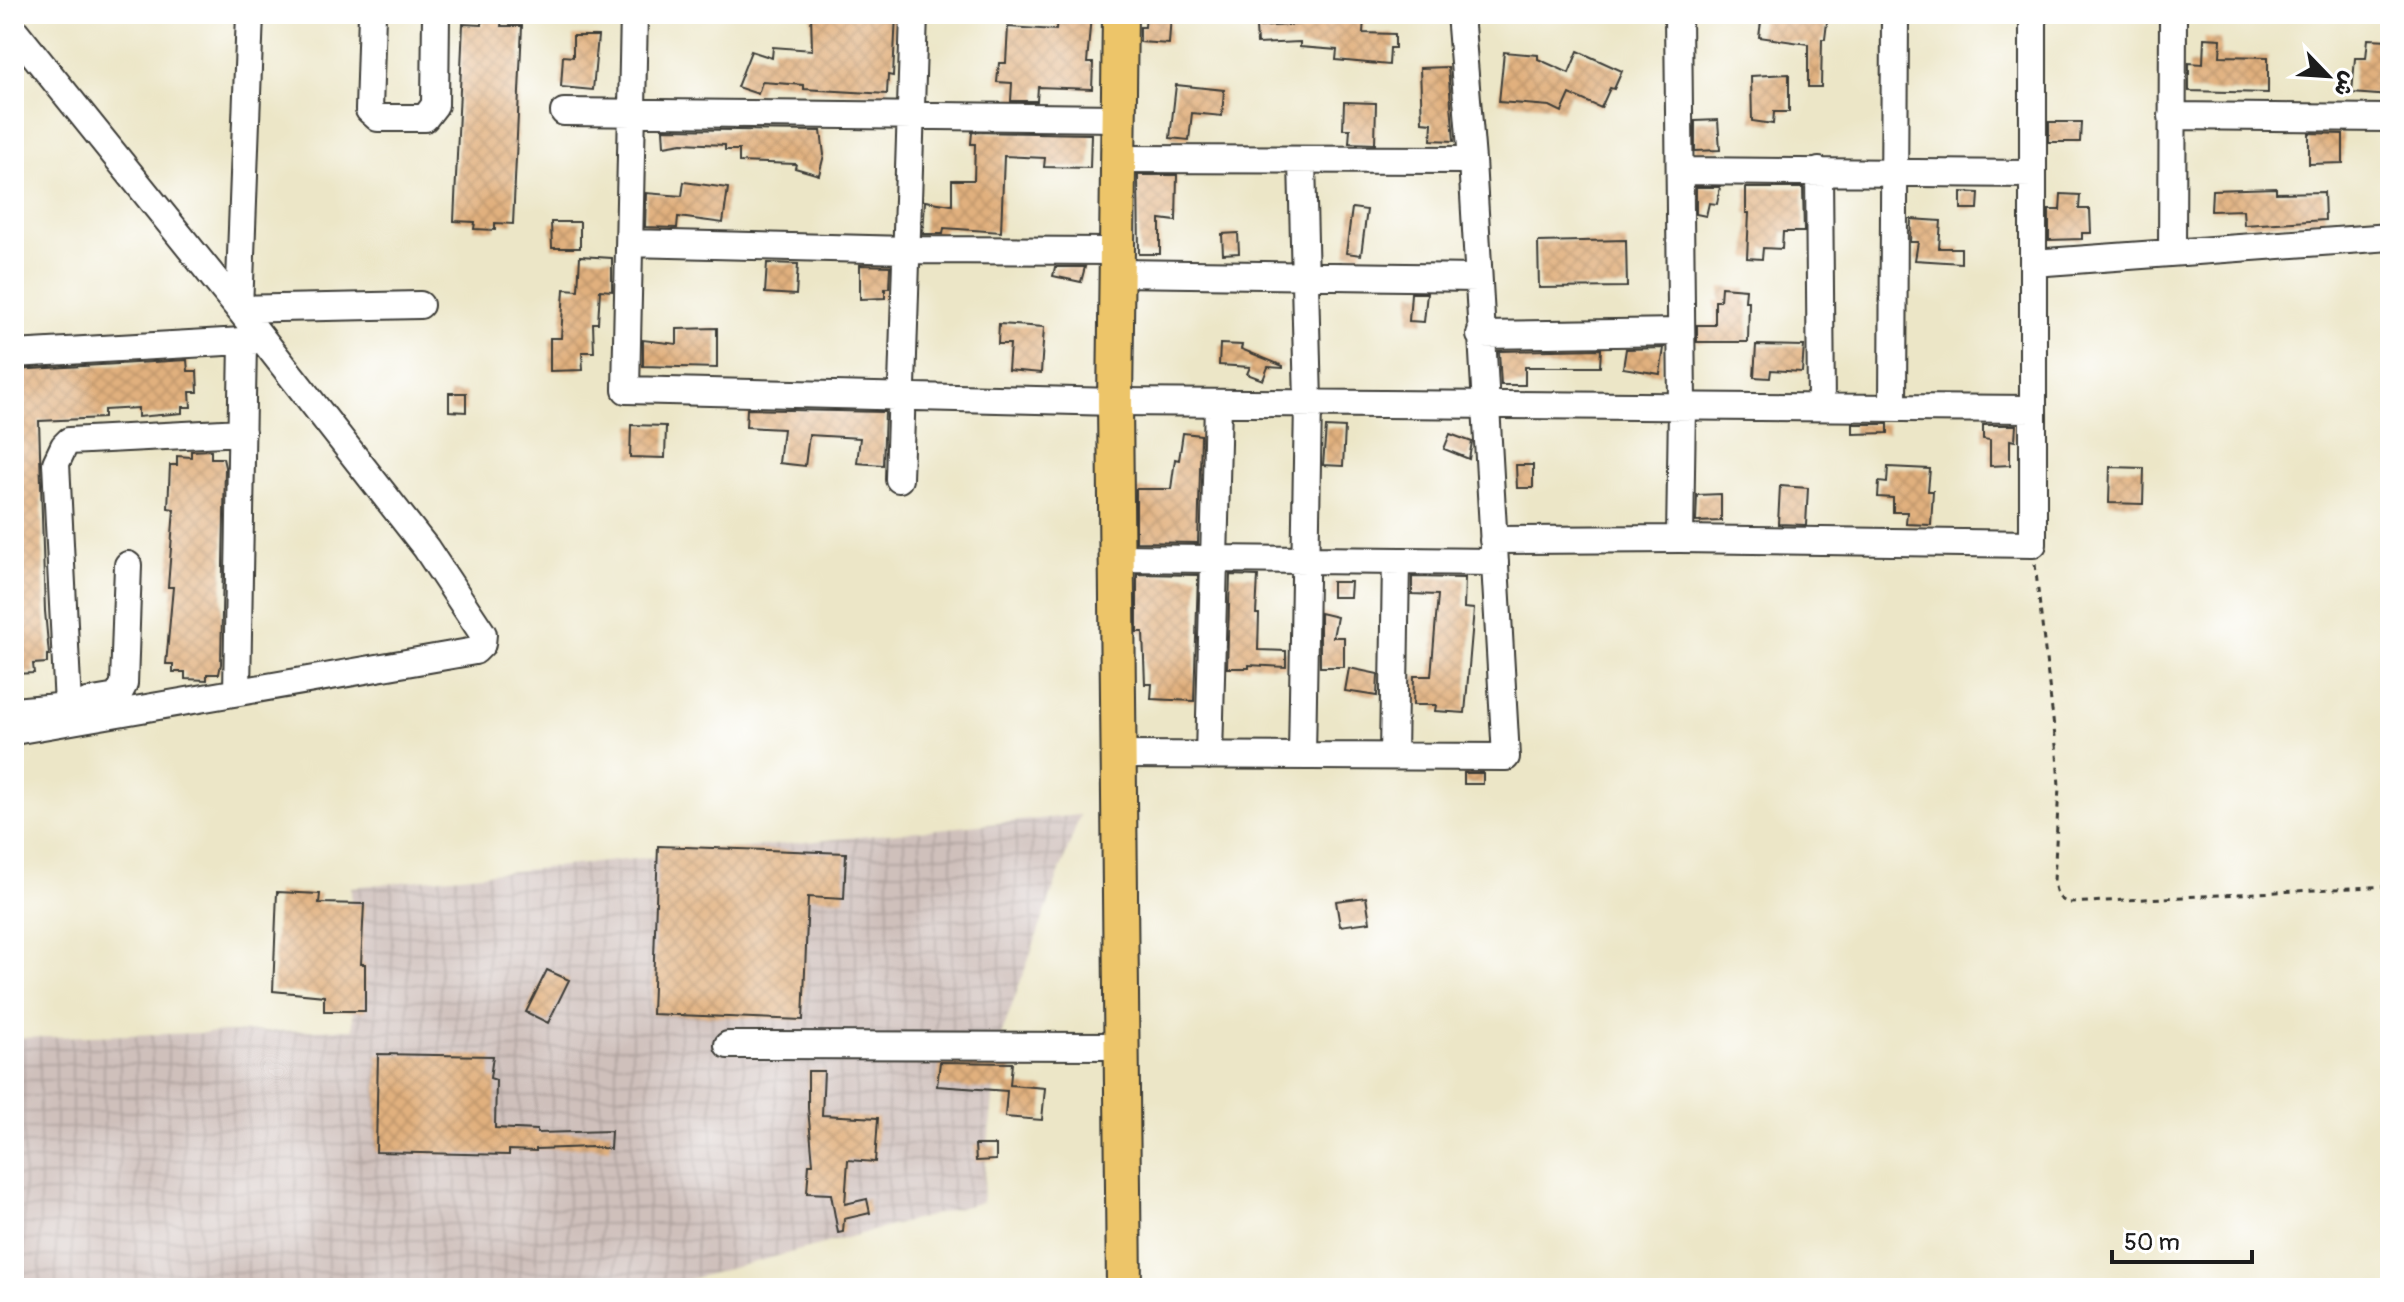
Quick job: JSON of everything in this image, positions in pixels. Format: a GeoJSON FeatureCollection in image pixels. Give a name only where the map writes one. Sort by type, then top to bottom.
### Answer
{"type":"FeatureCollection","features":[{"type":"Feature","properties":{"kind":"main road"},"geometry":{"type":"LineString","coordinates":[[1120,14],[1115,402],[1124,1288]]}},
{"type":"Feature","properties":{"kind":"street"},"geometry":{"type":"LineString","coordinates":[[239,309],[250,14]]}},
{"type":"Feature","properties":{"kind":"street"},"geometry":{"type":"LineString","coordinates":[[372,14],[369,110],[378,118],[425,118],[435,105],[436,14]]}},
{"type":"Feature","properties":{"kind":"street"},"geometry":{"type":"LineString","coordinates":[[634,14],[626,390],[1115,402],[2033,409]]}},
{"type":"Feature","properties":{"kind":"street"},"geometry":{"type":"LineString","coordinates":[[899,479],[914,14]]}},
{"type":"Feature","properties":{"kind":"street"},"geometry":{"type":"LineString","coordinates":[[1118,755],[1506,757],[1472,160],[1460,14]]}},
{"type":"Feature","properties":{"kind":"street"},"geometry":{"type":"LineString","coordinates":[[1678,14],[1682,406],[1680,539]]}},
{"type":"Feature","properties":{"kind":"street"},"geometry":{"type":"LineString","coordinates":[[1893,408],[1895,14]]}},
{"type":"Feature","properties":{"kind":"street"},"geometry":{"type":"LineString","coordinates":[[1116,558],[1396,561],[1494,551],[1680,539],[2033,544],[2033,14]]}},
{"type":"Feature","properties":{"kind":"street"},"geometry":{"type":"LineString","coordinates":[[2172,252],[2173,14]]}},
{"type":"Feature","properties":{"kind":"street"},"geometry":{"type":"LineString","coordinates":[[14,30],[239,309],[253,340],[426,548],[483,634],[482,644],[475,651],[14,731]]}},
{"type":"Feature","properties":{"kind":"street"},"geometry":{"type":"LineString","coordinates":[[564,112],[1119,118]]}},
{"type":"Feature","properties":{"kind":"street"},"geometry":{"type":"LineString","coordinates":[[2172,116],[2390,118]]}},
{"type":"Feature","properties":{"kind":"street"},"geometry":{"type":"LineString","coordinates":[[1118,159],[1472,160]]}},
{"type":"Feature","properties":{"kind":"street"},"geometry":{"type":"LineString","coordinates":[[1302,161],[1308,403],[1302,756]]}},
{"type":"Feature","properties":{"kind":"street"},"geometry":{"type":"LineString","coordinates":[[1680,171],[2033,174]]}},
{"type":"Feature","properties":{"kind":"street"},"geometry":{"type":"LineString","coordinates":[[1819,171],[1821,407]]}},
{"type":"Feature","properties":{"kind":"street"},"geometry":{"type":"LineString","coordinates":[[2033,263],[2390,237]]}},
{"type":"Feature","properties":{"kind":"street"},"geometry":{"type":"LineString","coordinates":[[630,243],[907,250],[1305,275],[1478,278]]}},
{"type":"Feature","properties":{"kind":"street"},"geometry":{"type":"LineString","coordinates":[[239,309],[420,305]]}},
{"type":"Feature","properties":{"kind":"street"},"geometry":{"type":"LineString","coordinates":[[1480,335],[1681,332]]}},
{"type":"Feature","properties":{"kind":"street"},"geometry":{"type":"LineString","coordinates":[[14,354],[253,340]]}},
{"type":"Feature","properties":{"kind":"street"},"geometry":{"type":"LineString","coordinates":[[237,692],[242,432],[253,340]]}},
{"type":"Feature","properties":{"kind":"street"},"geometry":{"type":"LineString","coordinates":[[1209,756],[1218,403]]}},
{"type":"Feature","properties":{"kind":"street"},"geometry":{"type":"LineString","coordinates":[[68,706],[56,463],[64,446],[69,441],[242,432]]}},
{"type":"Feature","properties":{"kind":"street"},"geometry":{"type":"LineString","coordinates":[[1393,756],[1396,561]]}},
{"type":"Feature","properties":{"kind":"street"},"geometry":{"type":"LineString","coordinates":[[14,711],[68,706],[117,697],[121,693],[124,684],[128,565]]}},
{"type":"Feature","properties":{"kind":"street"},"geometry":{"type":"LineString","coordinates":[[728,1045],[1121,1046]]}},
{"type":"Feature","properties":{"kind":"path"},"geometry":{"type":"LineString","coordinates":[[2033,544],[2057,754],[2059,787],[2054,881],[2056,894],[2061,900],[2069,903],[2390,886]]}},
{"type":"Feature","properties":{"kind":"shaded area"},"geometry":{"type":"Polygon","coordinates":[[[1080,815],[999,1042],[982,1202],[657,1288],[14,1288],[14,1038],[353,1029],[351,887],[1080,815]]]}},
{"type":"Feature","properties":{"kind":"building"},"geometry":{"type":"Polygon","coordinates":[[[811,14],[896,14],[893,76],[888,75],[887,94],[804,89],[804,85],[762,82],[758,94],[737,87],[751,51],[772,58],[773,47],[812,50],[811,14]]]}},
{"type":"Feature","properties":{"kind":"building"},"geometry":{"type":"Polygon","coordinates":[[[1057,14],[1091,15],[1087,63],[1093,63],[1092,89],[1038,87],[1037,101],[1011,101],[1012,83],[997,82],[999,63],[1006,63],[1008,27],[1056,30],[1057,14]]]}},
{"type":"Feature","properties":{"kind":"building"},"geometry":{"type":"Polygon","coordinates":[[[1146,14],[1171,14],[1169,44],[1140,42],[1140,27],[1145,27],[1146,14]]]}},
{"type":"Feature","properties":{"kind":"building"},"geometry":{"type":"Polygon","coordinates":[[[1302,14],[1364,18],[1363,33],[1395,34],[1395,48],[1390,48],[1389,65],[1336,60],[1337,50],[1300,47],[1300,42],[1257,44],[1256,27],[1301,24],[1302,14]]]}},
{"type":"Feature","properties":{"kind":"building"},"geometry":{"type":"Polygon","coordinates":[[[1762,14],[1828,14],[1825,39],[1822,39],[1821,87],[1808,87],[1808,44],[1759,37],[1762,14]]]}},
{"type":"Feature","properties":{"kind":"building"},"geometry":{"type":"Polygon","coordinates":[[[482,18],[502,19],[501,26],[522,26],[513,224],[495,223],[495,230],[474,229],[475,222],[454,221],[463,24],[482,25],[482,18]]]}},
{"type":"Feature","properties":{"kind":"building"},"geometry":{"type":"Polygon","coordinates":[[[573,36],[598,36],[593,90],[561,87],[563,56],[573,57],[573,36]]]}},
{"type":"Feature","properties":{"kind":"building"},"geometry":{"type":"Polygon","coordinates":[[[2204,38],[2221,39],[2220,56],[2268,57],[2268,93],[2189,91],[2189,63],[2203,64],[2204,38]]]}},
{"type":"Feature","properties":{"kind":"building"},"geometry":{"type":"Polygon","coordinates":[[[2368,39],[2390,40],[2390,96],[2352,93],[2355,58],[2366,58],[2368,39]]]}},
{"type":"Feature","properties":{"kind":"building"},"geometry":{"type":"Polygon","coordinates":[[[1578,51],[1622,71],[1601,108],[1570,94],[1562,112],[1550,106],[1499,102],[1504,52],[1538,55],[1538,59],[1569,73],[1578,51]]]}},
{"type":"Feature","properties":{"kind":"building"},"geometry":{"type":"Polygon","coordinates":[[[1448,67],[1454,141],[1431,140],[1432,123],[1422,122],[1420,68],[1448,67]]]}},
{"type":"Feature","properties":{"kind":"building"},"geometry":{"type":"Polygon","coordinates":[[[1789,74],[1789,112],[1774,112],[1773,124],[1752,121],[1751,76],[1789,74]]]}},
{"type":"Feature","properties":{"kind":"building"},"geometry":{"type":"Polygon","coordinates":[[[1176,85],[1224,90],[1222,116],[1192,113],[1189,140],[1170,138],[1176,85]]]}},
{"type":"Feature","properties":{"kind":"building"},"geometry":{"type":"Polygon","coordinates":[[[1344,102],[1376,103],[1375,144],[1349,143],[1350,129],[1343,129],[1344,102]]]}},
{"type":"Feature","properties":{"kind":"building"},"geometry":{"type":"Polygon","coordinates":[[[1718,120],[1720,150],[1695,151],[1695,121],[1718,120]]]}},
{"type":"Feature","properties":{"kind":"building"},"geometry":{"type":"Polygon","coordinates":[[[2049,122],[2081,122],[2080,142],[2049,142],[2049,122]]]}},
{"type":"Feature","properties":{"kind":"building"},"geometry":{"type":"Polygon","coordinates":[[[663,129],[821,131],[824,155],[819,175],[795,168],[796,164],[739,162],[739,150],[725,150],[725,145],[682,143],[664,146],[663,129]]]}},
{"type":"Feature","properties":{"kind":"building"},"geometry":{"type":"Polygon","coordinates":[[[972,132],[1091,134],[1090,168],[1044,167],[1045,158],[1004,156],[1001,232],[944,228],[943,234],[923,234],[925,201],[952,205],[952,180],[974,180],[975,144],[971,144],[972,132]]]}},
{"type":"Feature","properties":{"kind":"building"},"geometry":{"type":"Polygon","coordinates":[[[2309,133],[2343,134],[2343,163],[2309,164],[2309,133]]]}},
{"type":"Feature","properties":{"kind":"building"},"geometry":{"type":"Polygon","coordinates":[[[1138,175],[1177,175],[1176,221],[1160,219],[1160,254],[1139,254],[1138,175]]]}},
{"type":"Feature","properties":{"kind":"building"},"geometry":{"type":"Polygon","coordinates":[[[684,182],[728,188],[723,223],[678,217],[677,228],[645,227],[646,193],[682,196],[684,182]]]}},
{"type":"Feature","properties":{"kind":"building"},"geometry":{"type":"Polygon","coordinates":[[[1696,187],[1720,187],[1717,204],[1709,203],[1706,216],[1696,214],[1696,187]]]}},
{"type":"Feature","properties":{"kind":"building"},"geometry":{"type":"Polygon","coordinates":[[[1746,188],[1803,188],[1804,232],[1783,232],[1782,249],[1763,248],[1762,259],[1747,258],[1749,213],[1746,213],[1746,188]]]}},
{"type":"Feature","properties":{"kind":"building"},"geometry":{"type":"Polygon","coordinates":[[[2276,188],[2276,193],[2324,192],[2325,220],[2244,225],[2243,210],[2211,211],[2212,190],[2276,188]]]}},
{"type":"Feature","properties":{"kind":"building"},"geometry":{"type":"Polygon","coordinates":[[[1961,192],[1979,193],[1978,209],[1961,209],[1961,192]]]}},
{"type":"Feature","properties":{"kind":"building"},"geometry":{"type":"Polygon","coordinates":[[[2061,194],[2080,195],[2079,209],[2090,209],[2091,233],[2082,233],[2082,239],[2049,240],[2049,210],[2060,210],[2061,194]]]}},
{"type":"Feature","properties":{"kind":"building"},"geometry":{"type":"Polygon","coordinates":[[[1352,208],[1367,210],[1361,255],[1346,253],[1352,208]]]}},
{"type":"Feature","properties":{"kind":"building"},"geometry":{"type":"Polygon","coordinates":[[[1911,219],[1941,221],[1939,248],[1961,248],[1961,263],[1915,260],[1918,242],[1910,242],[1911,219]]]}},
{"type":"Feature","properties":{"kind":"building"},"geometry":{"type":"Polygon","coordinates":[[[551,222],[580,222],[580,248],[552,248],[551,222]]]}},
{"type":"Feature","properties":{"kind":"building"},"geometry":{"type":"Polygon","coordinates":[[[1238,233],[1239,253],[1223,254],[1222,234],[1238,233]]]}},
{"type":"Feature","properties":{"kind":"building"},"geometry":{"type":"Polygon","coordinates":[[[1626,240],[1627,287],[1539,288],[1538,242],[1626,240]]]}},
{"type":"Feature","properties":{"kind":"building"},"geometry":{"type":"Polygon","coordinates":[[[580,256],[612,258],[612,291],[600,290],[598,323],[593,323],[594,352],[582,352],[583,370],[550,371],[550,338],[561,338],[564,289],[578,290],[580,256]]]}},
{"type":"Feature","properties":{"kind":"building"},"geometry":{"type":"Polygon","coordinates":[[[767,263],[798,264],[796,295],[765,293],[767,263]]]}},
{"type":"Feature","properties":{"kind":"building"},"geometry":{"type":"Polygon","coordinates":[[[860,265],[890,266],[889,288],[885,288],[885,298],[860,299],[860,265]]]}},
{"type":"Feature","properties":{"kind":"building"},"geometry":{"type":"Polygon","coordinates":[[[1055,267],[1085,267],[1081,282],[1053,276],[1055,267]]]}},
{"type":"Feature","properties":{"kind":"building"},"geometry":{"type":"Polygon","coordinates":[[[1721,287],[1746,289],[1745,301],[1749,301],[1748,342],[1697,342],[1697,325],[1715,325],[1715,301],[1720,301],[1721,287]]]}},
{"type":"Feature","properties":{"kind":"building"},"geometry":{"type":"Polygon","coordinates":[[[1411,293],[1427,293],[1424,322],[1409,321],[1411,293]]]}},
{"type":"Feature","properties":{"kind":"building"},"geometry":{"type":"Polygon","coordinates":[[[999,324],[1044,327],[1041,373],[1008,370],[1010,344],[998,344],[999,324]]]}},
{"type":"Feature","properties":{"kind":"building"},"geometry":{"type":"Polygon","coordinates":[[[717,328],[717,368],[643,366],[643,340],[677,344],[677,329],[717,328]]]}},
{"type":"Feature","properties":{"kind":"building"},"geometry":{"type":"Polygon","coordinates":[[[1220,344],[1242,345],[1241,349],[1283,368],[1268,367],[1263,380],[1247,374],[1250,367],[1219,365],[1220,344]]]}},
{"type":"Feature","properties":{"kind":"building"},"geometry":{"type":"Polygon","coordinates":[[[1756,345],[1804,346],[1802,372],[1771,370],[1770,378],[1754,377],[1756,345]]]}},
{"type":"Feature","properties":{"kind":"building"},"geometry":{"type":"Polygon","coordinates":[[[1664,348],[1660,374],[1623,368],[1626,349],[1664,348]]]}},
{"type":"Feature","properties":{"kind":"building"},"geometry":{"type":"Polygon","coordinates":[[[1601,349],[1600,367],[1525,367],[1525,385],[1501,385],[1499,351],[1601,349]]]}},
{"type":"Feature","properties":{"kind":"building"},"geometry":{"type":"Polygon","coordinates":[[[187,360],[188,371],[197,371],[198,392],[190,392],[191,407],[182,407],[182,413],[138,417],[138,408],[104,410],[104,418],[39,421],[49,655],[47,663],[33,664],[34,673],[14,674],[14,370],[187,360]]]}},
{"type":"Feature","properties":{"kind":"building"},"geometry":{"type":"Polygon","coordinates":[[[449,393],[466,393],[466,412],[449,411],[449,393]]]}},
{"type":"Feature","properties":{"kind":"building"},"geometry":{"type":"Polygon","coordinates":[[[747,409],[885,412],[883,465],[857,463],[860,438],[809,435],[805,466],[779,463],[783,429],[746,427],[747,409]]]}},
{"type":"Feature","properties":{"kind":"building"},"geometry":{"type":"Polygon","coordinates":[[[1853,424],[1888,424],[1888,433],[1853,434],[1853,424]]]}},
{"type":"Feature","properties":{"kind":"building"},"geometry":{"type":"Polygon","coordinates":[[[631,425],[666,426],[665,458],[630,457],[631,425]]]}},
{"type":"Feature","properties":{"kind":"building"},"geometry":{"type":"Polygon","coordinates":[[[1983,425],[2016,425],[2015,441],[2010,440],[2010,465],[1990,466],[1990,440],[1983,439],[1983,425]]]}},
{"type":"Feature","properties":{"kind":"building"},"geometry":{"type":"Polygon","coordinates":[[[1326,427],[1345,428],[1343,466],[1323,465],[1326,427]]]}},
{"type":"Feature","properties":{"kind":"building"},"geometry":{"type":"Polygon","coordinates":[[[1183,433],[1201,435],[1198,543],[1136,542],[1136,489],[1171,489],[1183,433]]]}},
{"type":"Feature","properties":{"kind":"building"},"geometry":{"type":"Polygon","coordinates":[[[1450,434],[1472,442],[1469,459],[1444,449],[1450,434]]]}},
{"type":"Feature","properties":{"kind":"building"},"geometry":{"type":"Polygon","coordinates":[[[211,450],[211,458],[223,458],[225,467],[221,664],[219,674],[207,674],[207,680],[185,679],[185,672],[173,672],[173,664],[166,664],[173,587],[168,587],[174,509],[168,508],[170,465],[177,465],[177,456],[191,457],[191,451],[211,450]]]}},
{"type":"Feature","properties":{"kind":"building"},"geometry":{"type":"Polygon","coordinates":[[[1516,465],[1533,465],[1533,488],[1517,488],[1516,465]]]}},
{"type":"Feature","properties":{"kind":"building"},"geometry":{"type":"Polygon","coordinates":[[[1888,467],[1930,469],[1928,491],[1933,491],[1931,525],[1906,524],[1907,512],[1893,512],[1893,498],[1878,497],[1879,482],[1887,483],[1888,467]]]}},
{"type":"Feature","properties":{"kind":"building"},"geometry":{"type":"Polygon","coordinates":[[[2110,467],[2144,468],[2143,504],[2109,503],[2110,467]]]}},
{"type":"Feature","properties":{"kind":"building"},"geometry":{"type":"Polygon","coordinates":[[[1780,486],[1808,488],[1806,525],[1778,524],[1780,486]]]}},
{"type":"Feature","properties":{"kind":"building"},"geometry":{"type":"Polygon","coordinates":[[[1721,494],[1721,521],[1696,522],[1697,495],[1721,494]]]}},
{"type":"Feature","properties":{"kind":"building"},"geometry":{"type":"Polygon","coordinates":[[[1137,574],[1198,575],[1194,701],[1151,699],[1152,684],[1145,684],[1143,632],[1137,632],[1137,574]]]}},
{"type":"Feature","properties":{"kind":"building"},"geometry":{"type":"Polygon","coordinates":[[[1230,575],[1258,576],[1258,650],[1286,651],[1286,667],[1249,665],[1249,668],[1227,668],[1230,575]]]}},
{"type":"Feature","properties":{"kind":"building"},"geometry":{"type":"Polygon","coordinates":[[[1412,577],[1465,578],[1464,608],[1474,609],[1465,713],[1435,711],[1436,705],[1413,705],[1414,676],[1431,676],[1438,595],[1412,594],[1412,577]]]}},
{"type":"Feature","properties":{"kind":"building"},"geometry":{"type":"Polygon","coordinates":[[[1332,582],[1351,582],[1350,597],[1332,597],[1332,582]]]}},
{"type":"Feature","properties":{"kind":"building"},"geometry":{"type":"Polygon","coordinates":[[[1320,613],[1337,617],[1333,637],[1344,637],[1344,667],[1320,667],[1320,613]]]}},
{"type":"Feature","properties":{"kind":"building"},"geometry":{"type":"Polygon","coordinates":[[[1349,668],[1378,674],[1377,696],[1345,691],[1349,668]]]}},
{"type":"Feature","properties":{"kind":"building"},"geometry":{"type":"Polygon","coordinates":[[[1464,773],[1483,773],[1483,784],[1464,784],[1464,773]]]}},
{"type":"Feature","properties":{"kind":"building"},"geometry":{"type":"Polygon","coordinates":[[[658,846],[846,853],[844,899],[808,897],[803,1020],[652,1014],[658,846]]]}},
{"type":"Feature","properties":{"kind":"building"},"geometry":{"type":"Polygon","coordinates":[[[277,892],[320,894],[319,903],[364,904],[361,964],[365,964],[365,1011],[324,1011],[324,996],[273,991],[277,892]]]}},
{"type":"Feature","properties":{"kind":"building"},"geometry":{"type":"Polygon","coordinates":[[[1366,897],[1370,922],[1340,926],[1336,901],[1366,897]]]}},
{"type":"Feature","properties":{"kind":"building"},"geometry":{"type":"Polygon","coordinates":[[[547,970],[569,980],[548,1023],[526,1012],[547,970]]]}},
{"type":"Feature","properties":{"kind":"building"},"geometry":{"type":"Polygon","coordinates":[[[378,1054],[493,1056],[490,1078],[496,1080],[495,1128],[537,1130],[537,1133],[611,1131],[610,1149],[509,1150],[509,1155],[376,1152],[378,1054]]]}},
{"type":"Feature","properties":{"kind":"building"},"geometry":{"type":"Polygon","coordinates":[[[940,1062],[1012,1063],[1010,1085],[1045,1088],[1042,1120],[1005,1117],[1007,1091],[937,1086],[940,1062]]]}},
{"type":"Feature","properties":{"kind":"building"},"geometry":{"type":"Polygon","coordinates":[[[808,1071],[824,1071],[822,1115],[878,1118],[875,1162],[848,1160],[845,1204],[867,1199],[870,1213],[844,1219],[843,1232],[838,1233],[831,1194],[807,1193],[809,1164],[813,1164],[808,1071]]]}},
{"type":"Feature","properties":{"kind":"building"},"geometry":{"type":"Polygon","coordinates":[[[975,1145],[996,1145],[996,1160],[976,1161],[975,1145]]]}}]}
